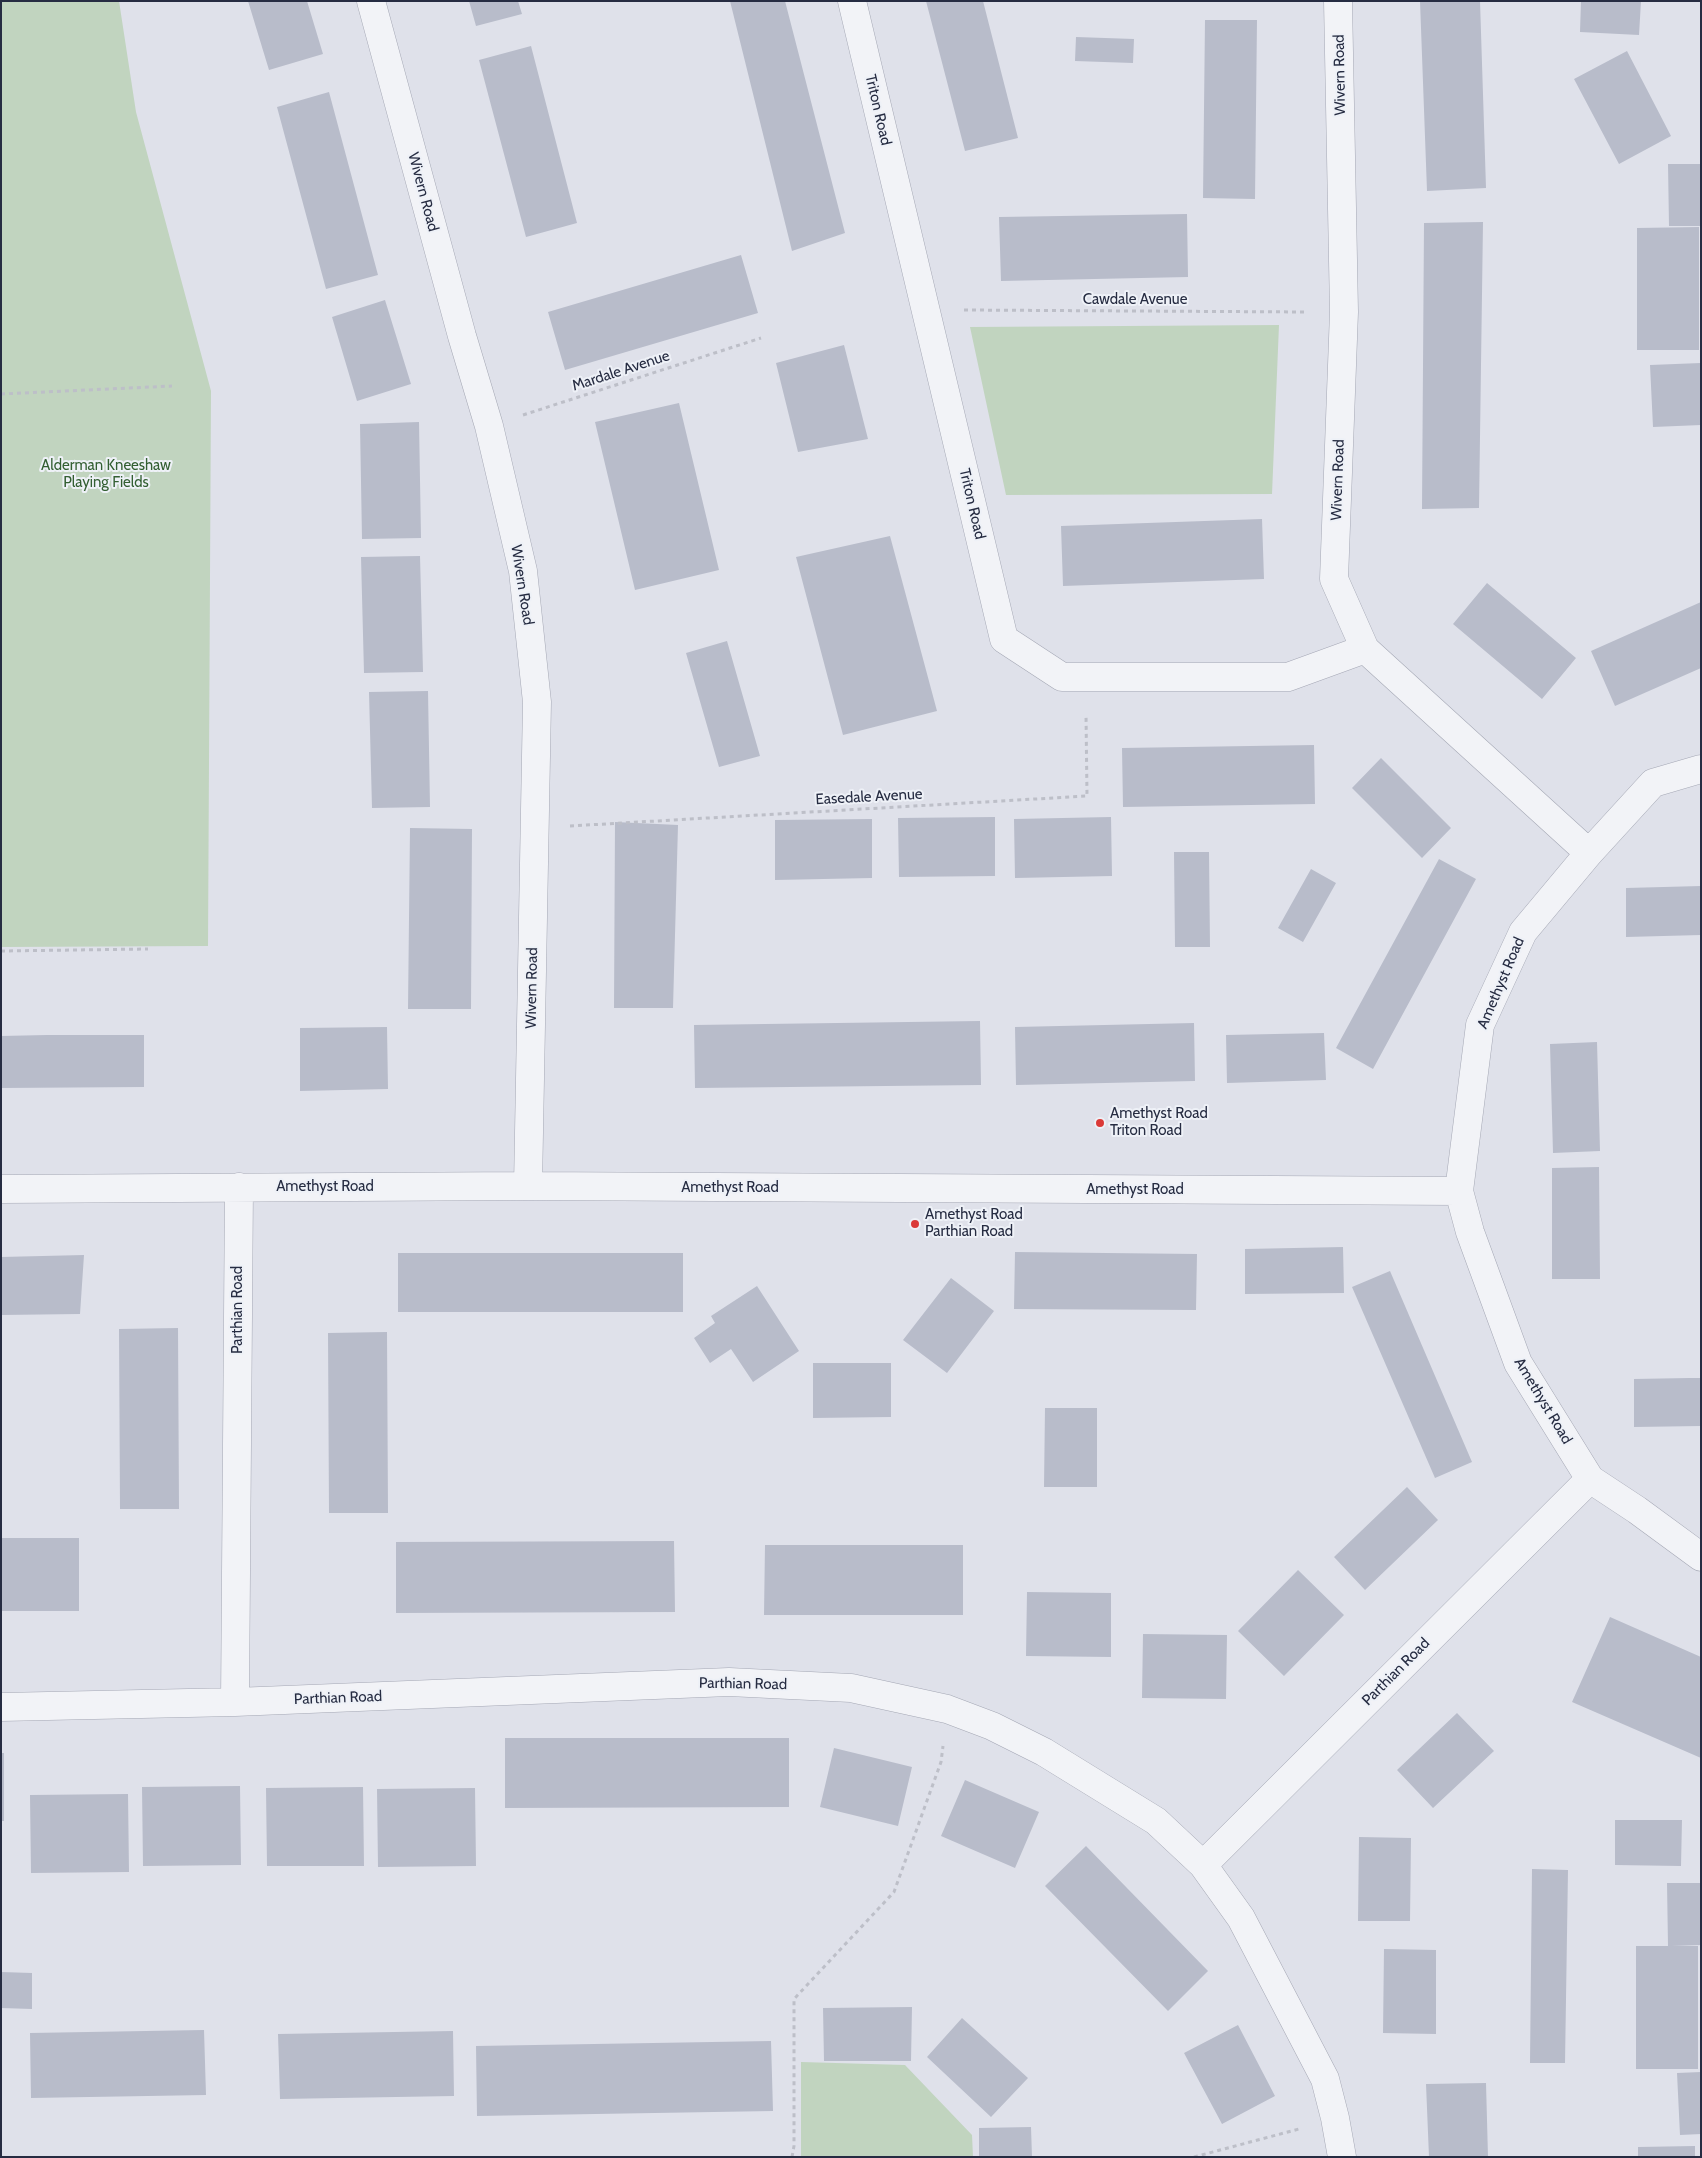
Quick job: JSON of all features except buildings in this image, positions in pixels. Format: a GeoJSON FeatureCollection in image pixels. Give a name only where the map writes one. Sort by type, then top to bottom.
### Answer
{"type":"FeatureCollection","features":[{"type":"Feature","properties":{"kind":"street","name":"Wivern Road"},"geometry":{"type":"LineString","coordinates":[[371,1],[462,336],[489,426],[523,571],[538,702],[528,1186]]}},
{"type":"Feature","properties":{"kind":"street","name":"Triton Road"},"geometry":{"type":"LineString","coordinates":[[852,1],[1004,639],[1062,677],[1288,677],[1365,649]]}},
{"type":"Feature","properties":{"kind":"street","name":"Wivern Road"},"geometry":{"type":"LineString","coordinates":[[1338,1],[1344,312],[1334,579],[1365,649],[1589,853]]}},
{"type":"Feature","properties":{"kind":"street","name":"Amethyst Road"},"geometry":{"type":"LineString","coordinates":[[1701,769],[1653,783],[1589,853],[1523,932],[1480,1025],[1459,1191],[1470,1232],[1518,1363],[1590,1479],[1637,1510],[1701,1557]]}},
{"type":"Feature","properties":{"kind":"street","name":"Amethyst Road"},"geometry":{"type":"LineString","coordinates":[[1,1189],[528,1186],[1459,1191]]}},
{"type":"Feature","properties":{"kind":"street","name":"Parthian Road"},"geometry":{"type":"LineString","coordinates":[[235,1702],[239,1187]]}},
{"type":"Feature","properties":{"kind":"street","name":"Parthian Road"},"geometry":{"type":"LineString","coordinates":[[1202,1865],[1590,1479]]}},
{"type":"Feature","properties":{"kind":"street","name":"Parthian Road"},"geometry":{"type":"LineString","coordinates":[[1,1706],[235,1702],[729,1682],[851,1688],[947,1709],[992,1726],[1044,1752],[1156,1820],[1202,1865],[1241,1918],[1325,2080],[1336,2118],[1342,2157]]}},
{"type":"Feature","properties":{"kind":"path","name":"Cawdale Avenue"},"geometry":{"type":"LineString","coordinates":[[926,310],[1344,312]]}},
{"type":"Feature","properties":{"kind":"path","name":"Mardale Avenue"},"geometry":{"type":"LineString","coordinates":[[489,426],[761,338]]}},
{"type":"Feature","properties":{"kind":"path"},"geometry":{"type":"LineString","coordinates":[[1,394],[172,386]]}},
{"type":"Feature","properties":{"kind":"path","name":"Easedale Avenue"},"geometry":{"type":"LineString","coordinates":[[534,828],[1087,796],[1086,677]]}},
{"type":"Feature","properties":{"kind":"path"},"geometry":{"type":"LineString","coordinates":[[1,951],[148,949]]}},
{"type":"Feature","properties":{"kind":"path"},"geometry":{"type":"LineString","coordinates":[[792,2157],[794,2146],[794,1999],[894,1892],[941,1762],[947,1709]]}},
{"type":"Feature","properties":{"kind":"path"},"geometry":{"type":"LineString","coordinates":[[1194,2157],[1288,2133],[1336,2118]]}},
{"type":"Feature","properties":{"kind":"green space","name":"Alderman Kneeshaw Playing Fields"},"geometry":{"type":"Polygon","coordinates":[[[1,1],[119,1],[136,112],[211,391],[208,946],[1,947],[1,1]]]}},
{"type":"Feature","properties":{"kind":"green space"},"geometry":{"type":"Polygon","coordinates":[[[1279,325],[1272,494],[1006,495],[970,327],[1279,325]]]}},
{"type":"Feature","properties":{"kind":"green space"},"geometry":{"type":"Polygon","coordinates":[[[801,2062],[905,2065],[972,2135],[973,2157],[801,2157],[801,2062]]]}},
{"type":"Feature","properties":{"kind":"place","name":"Amethyst Road Triton Road"},"geometry":{"type":"Point","coordinates":[1100,1123]}},
{"type":"Feature","properties":{"kind":"place","name":"Amethyst Road Parthian Road"},"geometry":{"type":"Point","coordinates":[915,1224]}}]}
